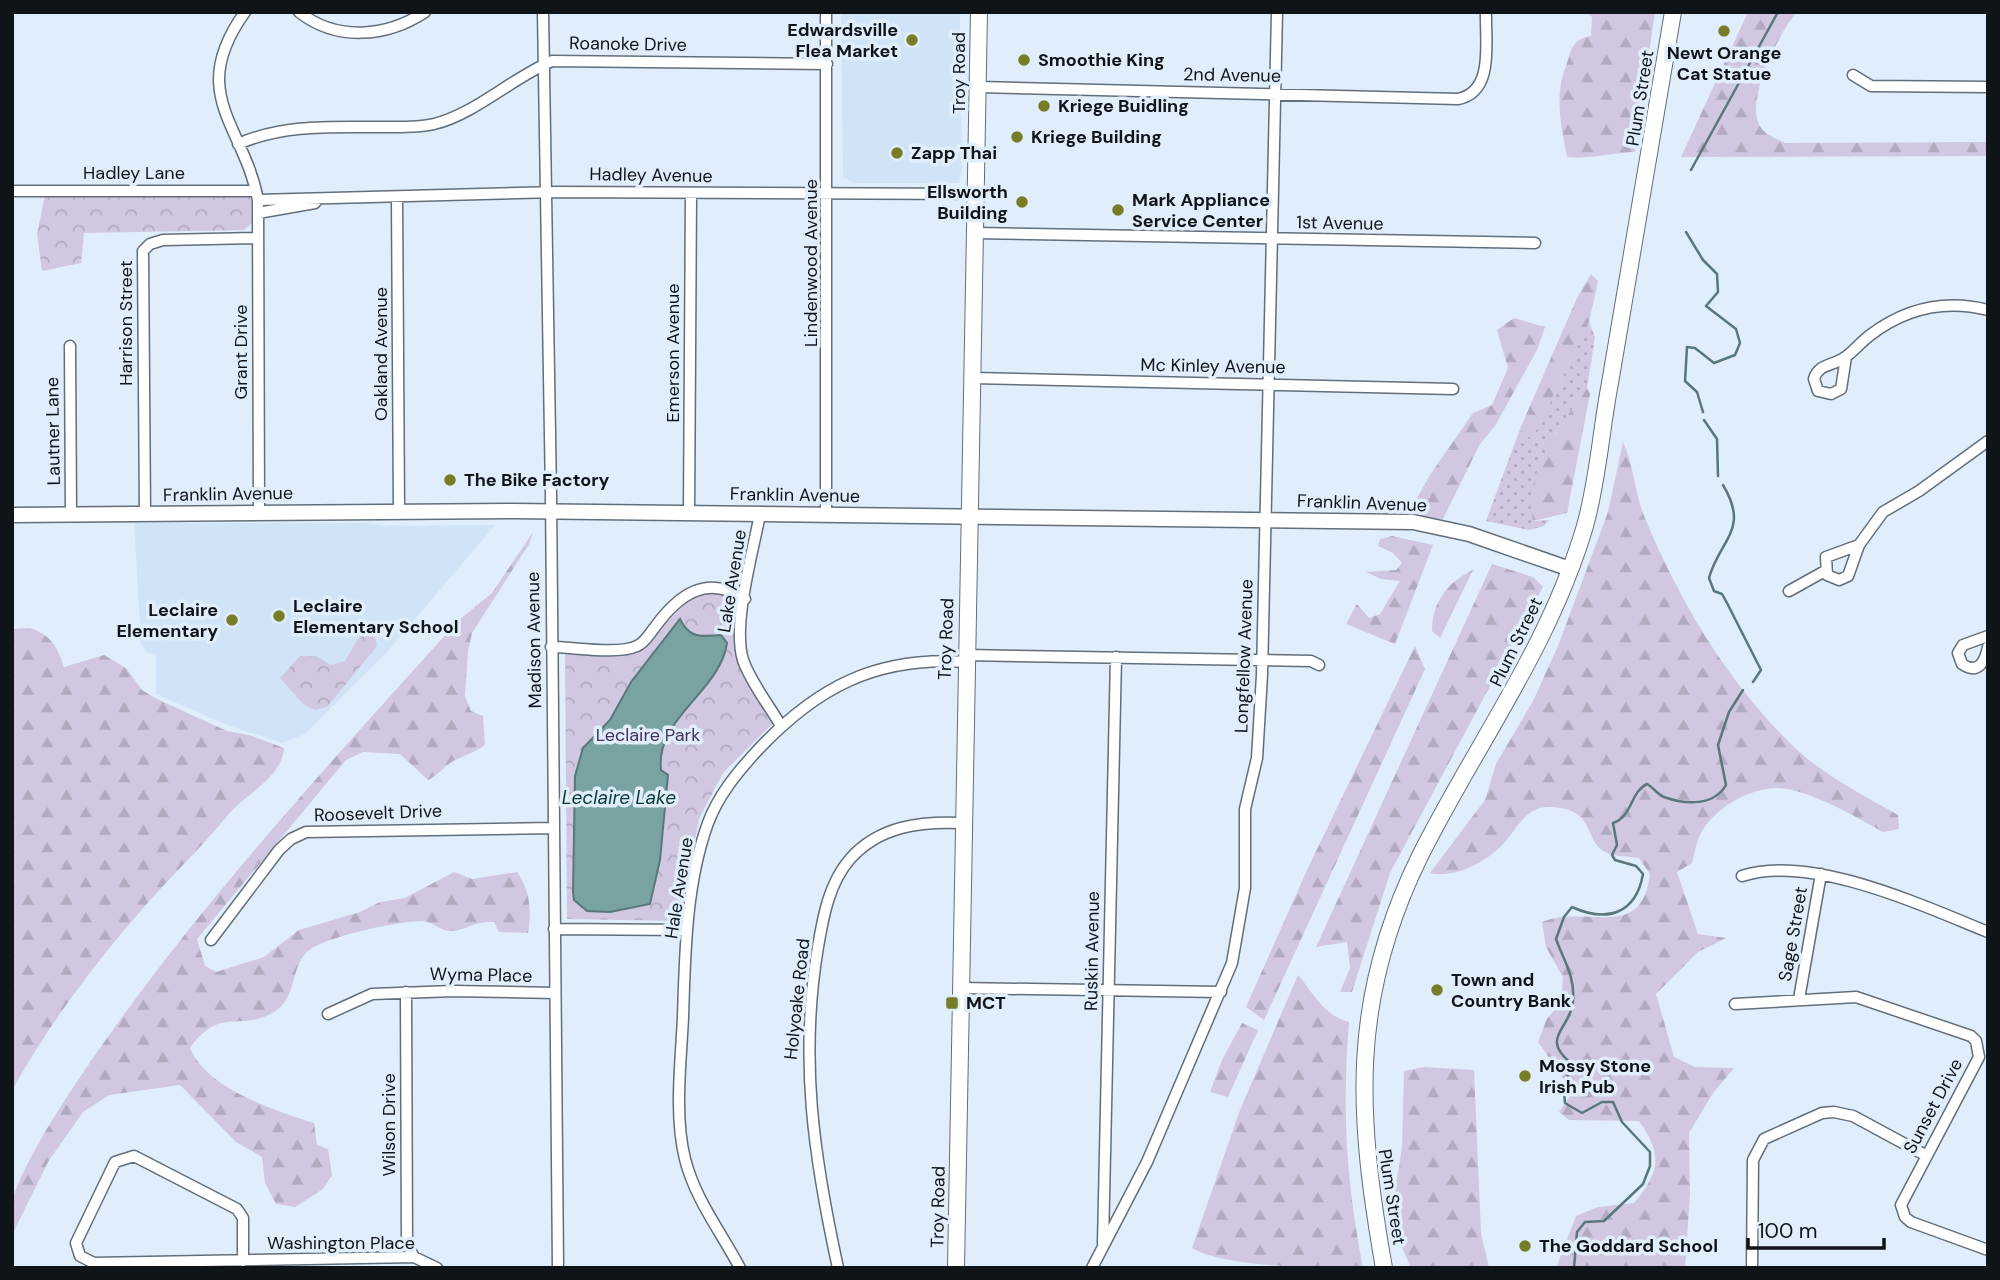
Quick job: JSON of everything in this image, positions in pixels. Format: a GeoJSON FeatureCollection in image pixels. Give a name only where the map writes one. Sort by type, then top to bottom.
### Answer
{"type":"FeatureCollection","features":[{"type":"Feature","properties":{"kind":"main road","name":"Troy Road"},"geometry":{"type":"LineString","coordinates":[[956,1268],[965,658],[979,12]]}},
{"type":"Feature","properties":{"kind":"main road","name":"Plum Street"},"geometry":{"type":"LineString","coordinates":[[1384,1268],[1366,1161],[1363,1092],[1370,1013],[1384,944],[1420,856],[1531,659],[1570,569],[1586,524],[1673,12]]}},
{"type":"Feature","properties":{"kind":"street"},"geometry":{"type":"LineString","coordinates":[[245,12],[229,38],[220,83],[224,115],[257,195]]}},
{"type":"Feature","properties":{"kind":"street"},"geometry":{"type":"LineString","coordinates":[[299,12],[335,30],[363,33],[393,29],[425,12]]}},
{"type":"Feature","properties":{"kind":"street","name":"Madison Avenue"},"geometry":{"type":"LineString","coordinates":[[543,12],[558,1268]]}},
{"type":"Feature","properties":{"kind":"street","name":"Lindenwood Avenue"},"geometry":{"type":"LineString","coordinates":[[826,12],[829,195],[826,515]]}},
{"type":"Feature","properties":{"kind":"street","name":"Longfellow Avenue"},"geometry":{"type":"LineString","coordinates":[[1092,1268],[1147,1162],[1221,992],[1232,963],[1242,911],[1246,865],[1245,809],[1257,758],[1262,660],[1277,12]]}},
{"type":"Feature","properties":{"kind":"street","name":"2nd Avenue"},"geometry":{"type":"LineString","coordinates":[[979,87],[1458,99],[1472,94],[1480,86],[1484,76],[1486,12]]}},
{"type":"Feature","properties":{"kind":"street","name":"Roanoke Drive"},"geometry":{"type":"LineString","coordinates":[[238,144],[261,134],[292,128],[435,124],[464,112],[514,79],[557,61],[827,64]]}},
{"type":"Feature","properties":{"kind":"street"},"geometry":{"type":"LineString","coordinates":[[1853,75],[1871,86],[1988,87]]}},
{"type":"Feature","properties":{"kind":"street","name":"Hadley Lane"},"geometry":{"type":"LineString","coordinates":[[12,191],[257,195]]}},
{"type":"Feature","properties":{"kind":"street","name":"Emerson Avenue"},"geometry":{"type":"LineString","coordinates":[[689,513],[691,192]]}},
{"type":"Feature","properties":{"kind":"street","name":"Hadley Avenue"},"geometry":{"type":"LineString","coordinates":[[257,195],[325,200],[546,193],[977,194]]}},
{"type":"Feature","properties":{"kind":"street","name":"Grant Drive"},"geometry":{"type":"LineString","coordinates":[[257,195],[259,512]]}},
{"type":"Feature","properties":{"kind":"street","name":"Oakland Avenue"},"geometry":{"type":"LineString","coordinates":[[397,197],[399,511]]}},
{"type":"Feature","properties":{"kind":"street","name":"Hadley Avenue"},"geometry":{"type":"LineString","coordinates":[[258,213],[325,200]]}},
{"type":"Feature","properties":{"kind":"street","name":"1st Avenue"},"geometry":{"type":"LineString","coordinates":[[976,233],[1535,243]]}},
{"type":"Feature","properties":{"kind":"street","name":"Harrison Street"},"geometry":{"type":"LineString","coordinates":[[145,514],[143,251],[149,244],[163,240],[258,238]]}},
{"type":"Feature","properties":{"kind":"street"},"geometry":{"type":"LineString","coordinates":[[1846,357],[1880,328],[1912,312],[1944,305],[1988,310]]}},
{"type":"Feature","properties":{"kind":"street","name":"Lautner Lane"},"geometry":{"type":"LineString","coordinates":[[70,346],[72,514]]}},
{"type":"Feature","properties":{"kind":"street","name":"Mc Kinley Avenue"},"geometry":{"type":"LineString","coordinates":[[972,378],[1453,389]]}},
{"type":"Feature","properties":{"kind":"street"},"geometry":{"type":"LineString","coordinates":[[1859,545],[1830,554],[1824,561],[1825,571],[1833,579],[1848,576],[1859,545],[1883,512],[1946,472],[1988,441]]}},
{"type":"Feature","properties":{"kind":"street","name":"Franklin Avenue"},"geometry":{"type":"LineString","coordinates":[[12,515],[550,511],[1266,519],[1433,525],[1469,534],[1570,569]]}},
{"type":"Feature","properties":{"kind":"street","name":"Lake Avenue"},"geometry":{"type":"LineString","coordinates":[[760,514],[739,635],[743,660],[781,726]]}},
{"type":"Feature","properties":{"kind":"street"},"geometry":{"type":"LineString","coordinates":[[1789,592],[1825,571]]}},
{"type":"Feature","properties":{"kind":"street"},"geometry":{"type":"LineString","coordinates":[[551,647],[634,648],[647,639],[681,600],[703,587],[723,587],[745,599]]}},
{"type":"Feature","properties":{"kind":"street"},"geometry":{"type":"LineString","coordinates":[[1988,636],[1963,645],[1958,653],[1962,664],[1971,668],[1979,667],[1984,663],[1988,647]]}},
{"type":"Feature","properties":{"kind":"street","name":"Hale Avenue"},"geometry":{"type":"LineString","coordinates":[[740,1268],[698,1195],[682,1138],[682,1046],[687,930],[703,840],[716,805],[748,761],[781,726],[825,693],[859,675],[906,663],[965,658],[1116,657],[1311,661],[1319,665]]}},
{"type":"Feature","properties":{"kind":"street","name":"Ruskin Avenue"},"geometry":{"type":"LineString","coordinates":[[1103,1246],[1116,657]]}},
{"type":"Feature","properties":{"kind":"street","name":"Holyoake Road"},"geometry":{"type":"LineString","coordinates":[[838,1268],[817,1160],[807,1064],[815,967],[828,901],[842,869],[876,838],[916,824],[962,823]]}},
{"type":"Feature","properties":{"kind":"street","name":"Roosevelt Drive"},"geometry":{"type":"LineString","coordinates":[[211,940],[279,850],[290,839],[306,832],[553,828]]}},
{"type":"Feature","properties":{"kind":"street"},"geometry":{"type":"LineString","coordinates":[[1742,876],[1760,870],[1821,874],[1873,888],[1988,932]]}},
{"type":"Feature","properties":{"kind":"street","name":"Sage Street"},"geometry":{"type":"LineString","coordinates":[[1799,999],[1821,874]]}},
{"type":"Feature","properties":{"kind":"street"},"geometry":{"type":"LineString","coordinates":[[554,929],[687,930]]}},
{"type":"Feature","properties":{"kind":"street"},"geometry":{"type":"LineString","coordinates":[[960,988],[1221,992]]}},
{"type":"Feature","properties":{"kind":"street","name":"Wilson Drive"},"geometry":{"type":"LineString","coordinates":[[406,992],[407,1244],[414,1257]]}},
{"type":"Feature","properties":{"kind":"street","name":"Wyma Place"},"geometry":{"type":"LineString","coordinates":[[328,1014],[372,994],[555,993]]}},
{"type":"Feature","properties":{"kind":"street","name":"Sunset Drive"},"geometry":{"type":"LineString","coordinates":[[1735,1004],[1843,996],[1870,1000],[1970,1035],[1976,1041],[1979,1057],[1902,1199],[1905,1217],[1988,1250]]}},
{"type":"Feature","properties":{"kind":"street"},"geometry":{"type":"LineString","coordinates":[[1753,1267],[1753,1160],[1764,1139],[1822,1113],[1834,1112],[1853,1116],[1927,1156]]}},
{"type":"Feature","properties":{"kind":"street","name":"Washington Place"},"geometry":{"type":"LineString","coordinates":[[243,1261],[243,1218],[237,1209],[134,1156],[115,1162],[76,1243],[80,1256],[94,1263],[243,1261],[414,1257],[437,1268]]}},
{"type":"Feature","properties":{"kind":"shaded area"},"geometry":{"type":"Polygon","coordinates":[[[841,12],[960,12],[962,168],[959,183],[854,183],[843,177],[841,12]]]}},
{"type":"Feature","properties":{"kind":"shaded area","name":"Leclaire Elementary School"},"geometry":{"type":"Polygon","coordinates":[[[134,523],[495,525],[387,652],[305,734],[282,743],[227,725],[156,694],[156,656],[146,652],[141,643],[134,523]]]}},
{"type":"Feature","properties":{"kind":"green space"},"geometry":{"type":"Polygon","coordinates":[[[1585,12],[1655,12],[1635,152],[1567,157],[1560,111],[1560,88],[1573,46],[1584,37],[1591,36],[1592,17],[1585,12]]]}},
{"type":"Feature","properties":{"kind":"green space"},"geometry":{"type":"Polygon","coordinates":[[[1748,12],[1797,12],[1773,51],[1756,103],[1761,128],[1769,135],[1785,143],[1988,142],[1988,156],[1681,157],[1748,12]]]}},
{"type":"Feature","properties":{"kind":"green space"},"geometry":{"type":"Polygon","coordinates":[[[45,195],[251,196],[252,223],[244,230],[84,233],[81,263],[42,271],[37,234],[45,195]]]}},
{"type":"Feature","properties":{"kind":"green space"},"geometry":{"type":"Polygon","coordinates":[[[1591,274],[1598,281],[1589,322],[1532,439],[1520,429],[1577,298],[1591,274]]]}},
{"type":"Feature","properties":{"kind":"green space"},"geometry":{"type":"Polygon","coordinates":[[[1514,318],[1545,327],[1537,350],[1495,426],[1480,444],[1443,519],[1412,518],[1417,498],[1430,475],[1473,413],[1492,405],[1508,368],[1497,330],[1514,318]]]}},
{"type":"Feature","properties":{"kind":"green space"},"geometry":{"type":"Polygon","coordinates":[[[1589,322],[1595,337],[1587,388],[1555,434],[1533,521],[1549,520],[1544,526],[1529,530],[1486,521],[1520,429],[1532,439],[1589,322]]]}},
{"type":"Feature","properties":{"kind":"green space"},"geometry":{"type":"Polygon","coordinates":[[[1587,388],[1590,394],[1567,513],[1533,521],[1533,485],[1539,467],[1555,434],[1587,388]]]}},
{"type":"Feature","properties":{"kind":"green space"},"geometry":{"type":"Polygon","coordinates":[[[1623,442],[1643,513],[1661,554],[1692,614],[1729,671],[1771,724],[1795,748],[1832,776],[1898,815],[1899,829],[1883,832],[1818,798],[1778,788],[1743,796],[1722,809],[1705,827],[1699,837],[1692,863],[1677,872],[1698,934],[1726,938],[1698,952],[1656,994],[1674,1057],[1695,1067],[1734,1068],[1713,1093],[1689,1133],[1690,1194],[1685,1268],[1556,1268],[1576,1216],[1598,1207],[1634,1203],[1649,1182],[1655,1154],[1639,1121],[1569,1120],[1559,1112],[1573,1092],[1538,1042],[1547,1018],[1561,1003],[1563,977],[1546,947],[1542,922],[1559,918],[1624,915],[1636,908],[1645,895],[1650,874],[1639,858],[1610,854],[1599,848],[1583,820],[1576,814],[1567,809],[1552,807],[1543,807],[1529,814],[1496,851],[1470,868],[1449,874],[1430,873],[1485,800],[1496,764],[1533,701],[1558,646],[1608,512],[1623,442]]]}},
{"type":"Feature","properties":{"kind":"green space"},"geometry":{"type":"Polygon","coordinates":[[[533,532],[529,544],[472,633],[465,696],[471,711],[483,716],[485,745],[452,762],[428,780],[400,754],[363,752],[346,760],[197,939],[205,966],[216,972],[264,957],[299,930],[360,912],[380,902],[405,898],[454,872],[472,879],[517,872],[529,901],[528,933],[499,932],[494,922],[453,931],[423,921],[379,927],[343,936],[327,941],[306,953],[297,967],[290,992],[274,1012],[261,1018],[221,1023],[201,1035],[190,1048],[198,1062],[211,1075],[262,1105],[314,1123],[317,1145],[328,1149],[332,1175],[323,1189],[295,1207],[276,1204],[265,1183],[262,1157],[236,1142],[180,1085],[109,1095],[83,1112],[48,1162],[12,1235],[12,1203],[22,1174],[72,1089],[123,1016],[214,899],[310,786],[459,620],[492,593],[533,532]]]}},
{"type":"Feature","properties":{"kind":"green space"},"geometry":{"type":"Polygon","coordinates":[[[1392,536],[1433,545],[1395,644],[1346,624],[1357,604],[1369,618],[1380,614],[1400,581],[1381,579],[1366,572],[1396,570],[1402,563],[1393,553],[1378,546],[1380,539],[1392,536]]]}},
{"type":"Feature","properties":{"kind":"green space"},"geometry":{"type":"Polygon","coordinates":[[[1492,564],[1533,577],[1543,587],[1390,873],[1352,992],[1340,992],[1350,968],[1347,942],[1316,947],[1492,564]]]}},
{"type":"Feature","properties":{"kind":"green space"},"geometry":{"type":"Polygon","coordinates":[[[1473,570],[1440,638],[1432,631],[1438,603],[1449,587],[1473,570]]]}},
{"type":"Feature","properties":{"kind":"green space","name":"Leclaire Park"},"geometry":{"type":"Polygon","coordinates":[[[696,593],[730,593],[737,601],[737,653],[746,679],[772,724],[723,773],[699,819],[679,921],[567,919],[565,654],[625,654],[642,647],[696,593]]]}},
{"type":"Feature","properties":{"kind":"green space"},"geometry":{"type":"Polygon","coordinates":[[[30,628],[53,643],[64,667],[104,655],[126,668],[142,690],[157,699],[227,731],[249,735],[284,748],[282,759],[270,777],[235,807],[109,949],[56,1019],[12,1091],[12,629],[30,628]]]}},
{"type":"Feature","properties":{"kind":"green space"},"geometry":{"type":"Polygon","coordinates":[[[364,629],[373,629],[377,646],[327,707],[315,710],[303,704],[280,678],[300,656],[316,656],[331,665],[345,661],[364,629]]]}},
{"type":"Feature","properties":{"kind":"green space"},"geometry":{"type":"Polygon","coordinates":[[[1415,646],[1425,669],[1264,1020],[1246,1007],[1307,870],[1415,646]]]}},
{"type":"Feature","properties":{"kind":"green space"},"geometry":{"type":"Polygon","coordinates":[[[1298,975],[1326,1009],[1349,1022],[1347,1145],[1363,1268],[1250,1263],[1207,1255],[1192,1248],[1240,1110],[1298,975]]]}},
{"type":"Feature","properties":{"kind":"green space"},"geometry":{"type":"Polygon","coordinates":[[[1242,1023],[1258,1030],[1228,1097],[1210,1092],[1222,1060],[1242,1023]]]}},
{"type":"Feature","properties":{"kind":"green space"},"geometry":{"type":"Polygon","coordinates":[[[1424,1067],[1474,1070],[1481,1233],[1489,1268],[1411,1268],[1401,1245],[1395,1192],[1402,1147],[1404,1071],[1424,1067]]]}},
{"type":"Feature","properties":{"kind":"water","name":"Leclaire Lake"},"geometry":{"type":"Polygon","coordinates":[[[680,619],[692,634],[721,635],[727,643],[713,676],[677,720],[662,752],[661,770],[668,775],[660,860],[650,904],[610,912],[587,911],[574,900],[573,892],[575,776],[583,748],[610,720],[631,682],[680,619]]]}},
{"type":"Feature","properties":{"kind":"waterway"},"geometry":{"type":"LineString","coordinates":[[1691,170],[1778,12]]}},
{"type":"Feature","properties":{"kind":"waterway"},"geometry":{"type":"LineString","coordinates":[[1686,232],[1703,260],[1717,274],[1718,292],[1706,306],[1736,329],[1740,343],[1735,355],[1714,363],[1695,348],[1687,347],[1685,381],[1697,392],[1703,412]]}},
{"type":"Feature","properties":{"kind":"waterway"},"geometry":{"type":"LineString","coordinates":[[1704,420],[1717,439],[1718,476]]}},
{"type":"Feature","properties":{"kind":"waterway"},"geometry":{"type":"LineString","coordinates":[[1723,485],[1731,500],[1733,524],[1709,578],[1714,591],[1722,594],[1761,670],[1753,682]]}},
{"type":"Feature","properties":{"kind":"waterway"},"geometry":{"type":"LineString","coordinates":[[1574,1268],[1577,1232],[1585,1222],[1604,1221],[1643,1184],[1650,1166],[1650,1152],[1622,1122],[1613,1102],[1602,1102],[1582,1113],[1565,1103],[1564,1091],[1571,1063],[1562,1054],[1557,1039],[1571,1011],[1573,992],[1568,969],[1556,939],[1564,917],[1572,907],[1585,912],[1608,914],[1618,912],[1634,898],[1643,874],[1636,866],[1615,860],[1612,855],[1617,845],[1613,823],[1620,820],[1641,788],[1647,784],[1664,797],[1690,802],[1707,800],[1721,792],[1726,785],[1718,745],[1729,712],[1743,690]]}},
{"type":"Feature","properties":{"kind":"place","name":"Newt Orange Cat Statue"},"geometry":{"type":"Point","coordinates":[1724,31]}},
{"type":"Feature","properties":{"kind":"place","name":"Edwardsville Flea Market"},"geometry":{"type":"Point","coordinates":[912,40]}},
{"type":"Feature","properties":{"kind":"place","name":"Smoothie King"},"geometry":{"type":"Point","coordinates":[1024,60]}},
{"type":"Feature","properties":{"kind":"place","name":"Kriege Buidling"},"geometry":{"type":"Point","coordinates":[1044,106]}},
{"type":"Feature","properties":{"kind":"place","name":"Kriege Building"},"geometry":{"type":"Point","coordinates":[1017,137]}},
{"type":"Feature","properties":{"kind":"place","name":"Zapp Thai"},"geometry":{"type":"Point","coordinates":[897,153]}},
{"type":"Feature","properties":{"kind":"place","name":"Ellsworth Building"},"geometry":{"type":"Point","coordinates":[1022,202]}},
{"type":"Feature","properties":{"kind":"place","name":"Mark Appliance Service Center"},"geometry":{"type":"Point","coordinates":[1118,210]}},
{"type":"Feature","properties":{"kind":"place","name":"The Bike Factory"},"geometry":{"type":"Point","coordinates":[450,480]}},
{"type":"Feature","properties":{"kind":"place","name":"Leclaire Elementary School"},"geometry":{"type":"Point","coordinates":[279,616]}},
{"type":"Feature","properties":{"kind":"place","name":"Leclaire Elementary"},"geometry":{"type":"Point","coordinates":[232,620]}},
{"type":"Feature","properties":{"kind":"place","name":"Town and Country Bank"},"geometry":{"type":"Point","coordinates":[1437,990]}},
{"type":"Feature","properties":{"kind":"place","name":"MCT"},"geometry":{"type":"Point","coordinates":[952,1003]}},
{"type":"Feature","properties":{"kind":"place","name":"Mossy Stone Irish Pub"},"geometry":{"type":"Point","coordinates":[1525,1076]}},
{"type":"Feature","properties":{"kind":"place","name":"The Goddard School"},"geometry":{"type":"Point","coordinates":[1525,1246]}}]}
